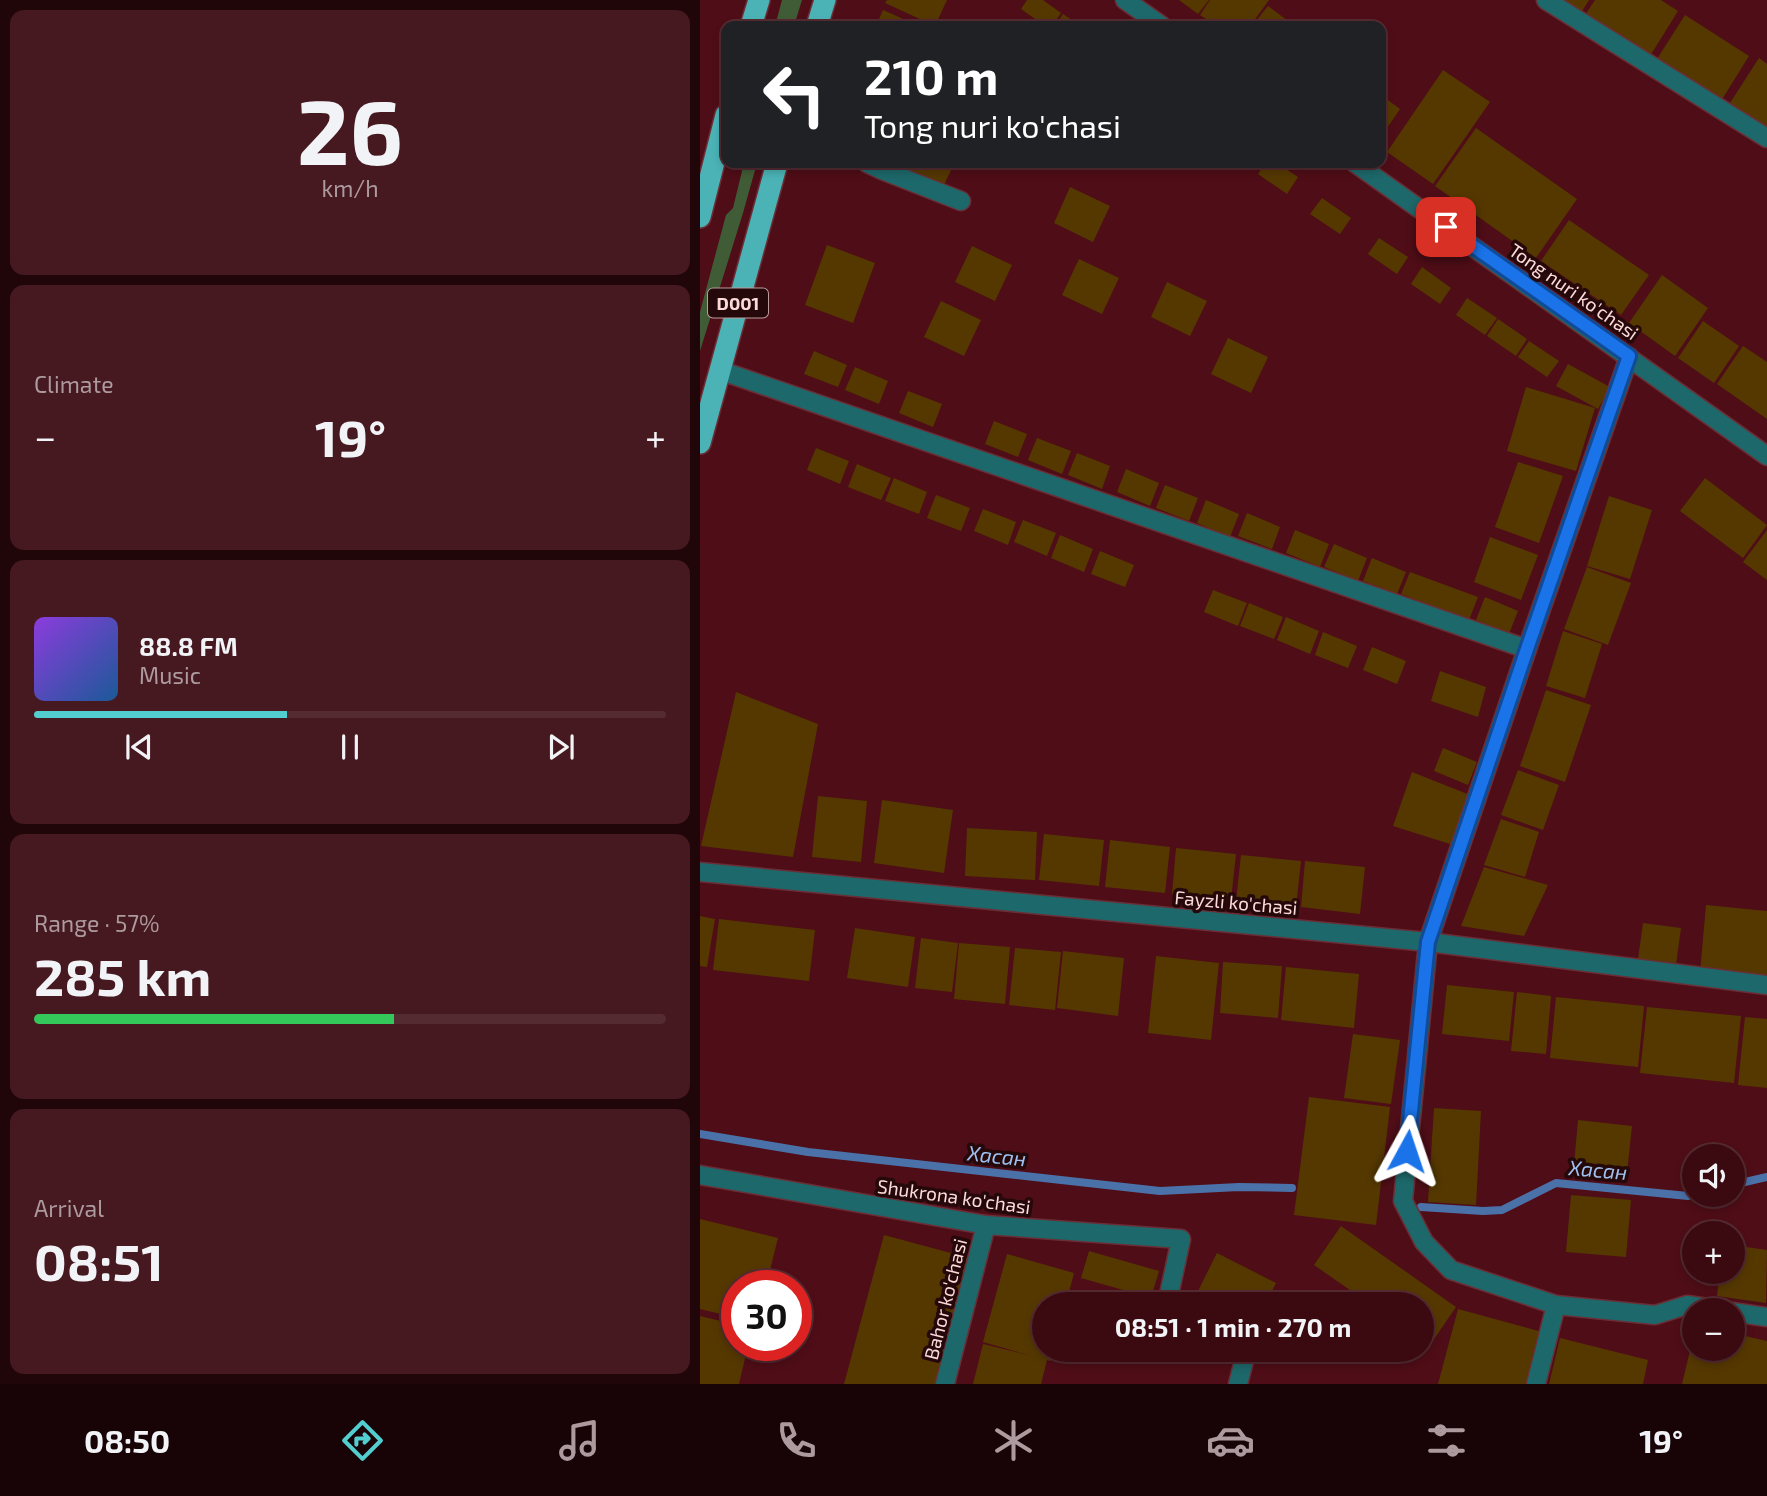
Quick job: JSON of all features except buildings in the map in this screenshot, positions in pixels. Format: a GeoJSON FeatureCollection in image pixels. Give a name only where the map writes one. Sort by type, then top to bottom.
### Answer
{"type":"FeatureCollection","features":[{"type":"Feature","properties":{"kind":"highway"},"geometry":{"type":"LineString","coordinates":[[753,21],[759,0]]}},
{"type":"Feature","properties":{"kind":"highway"},"geometry":{"type":"LineString","coordinates":[[819,21],[825,0]]}},
{"type":"Feature","properties":{"kind":"highway"},"geometry":{"type":"LineString","coordinates":[[701,212],[721,134]]}},
{"type":"Feature","properties":{"kind":"highway","name":"D001"},"geometry":{"type":"LineString","coordinates":[[700,443],[776,168]]}},
{"type":"Feature","properties":{"kind":"street"},"geometry":{"type":"LineString","coordinates":[[1125,0],[1155,21]]}},
{"type":"Feature","properties":{"kind":"street"},"geometry":{"type":"LineString","coordinates":[[1546,0],[1767,138]]}},
{"type":"Feature","properties":{"kind":"street"},"geometry":{"type":"LineString","coordinates":[[878,168],[961,201]]}},
{"type":"Feature","properties":{"kind":"street","name":"Tong nuri ko'chasi"},"geometry":{"type":"LineString","coordinates":[[1362,168],[1767,456]]}},
{"type":"Feature","properties":{"kind":"street"},"geometry":{"type":"LineString","coordinates":[[1629,356],[1428,942],[1403,1200],[1424,1242],[1451,1270],[1556,1305],[1655,1315],[1682,1307]]}},
{"type":"Feature","properties":{"kind":"street"},"geometry":{"type":"LineString","coordinates":[[719,370],[1527,649]]}},
{"type":"Feature","properties":{"kind":"street","name":"Fayzli ko'chasi"},"geometry":{"type":"LineString","coordinates":[[700,872],[1428,942],[1767,985]]}},
{"type":"Feature","properties":{"kind":"street","name":"Shukrona ko'chasi"},"geometry":{"type":"LineString","coordinates":[[700,1175],[986,1225],[1181,1239],[1170,1292]]}},
{"type":"Feature","properties":{"kind":"street","name":"Bahor ko'chasi"},"geometry":{"type":"LineString","coordinates":[[944,1384],[986,1225]]}},
{"type":"Feature","properties":{"kind":"street"},"geometry":{"type":"LineString","coordinates":[[1536,1384],[1556,1305]]}},
{"type":"Feature","properties":{"kind":"street"},"geometry":{"type":"LineString","coordinates":[[1745,1314],[1767,1317]]}},
{"type":"Feature","properties":{"kind":"street"},"geometry":{"type":"LineString","coordinates":[[1238,1384],[1244,1362]]}},
{"type":"Feature","properties":{"kind":"green space"},"geometry":{"type":"Polygon","coordinates":[[[782,0],[802,0],[796,21],[776,21],[782,0]]]}},
{"type":"Feature","properties":{"kind":"green space"},"geometry":{"type":"Polygon","coordinates":[[[743,168],[756,168],[700,351],[700,312],[726,215],[733,208],[743,168]]]}},
{"type":"Feature","properties":{"kind":"waterway","name":"Хасан"},"geometry":{"type":"LineString","coordinates":[[700,1134],[808,1152],[1160,1191],[1239,1187],[1292,1188]]}},
{"type":"Feature","properties":{"kind":"waterway","name":"Хасан"},"geometry":{"type":"LineString","coordinates":[[1745,1182],[1767,1177]]}},
{"type":"Feature","properties":{"kind":"waterway","name":"Хасан"},"geometry":{"type":"LineString","coordinates":[[1421,1207],[1502,1210],[1556,1183],[1682,1195]]}},
{"type":"Feature","properties":{"kind":"route"},"geometry":{"type":"LineString","coordinates":[[1407,1151],[1428,942],[1629,356],[1446,227]]}}]}
